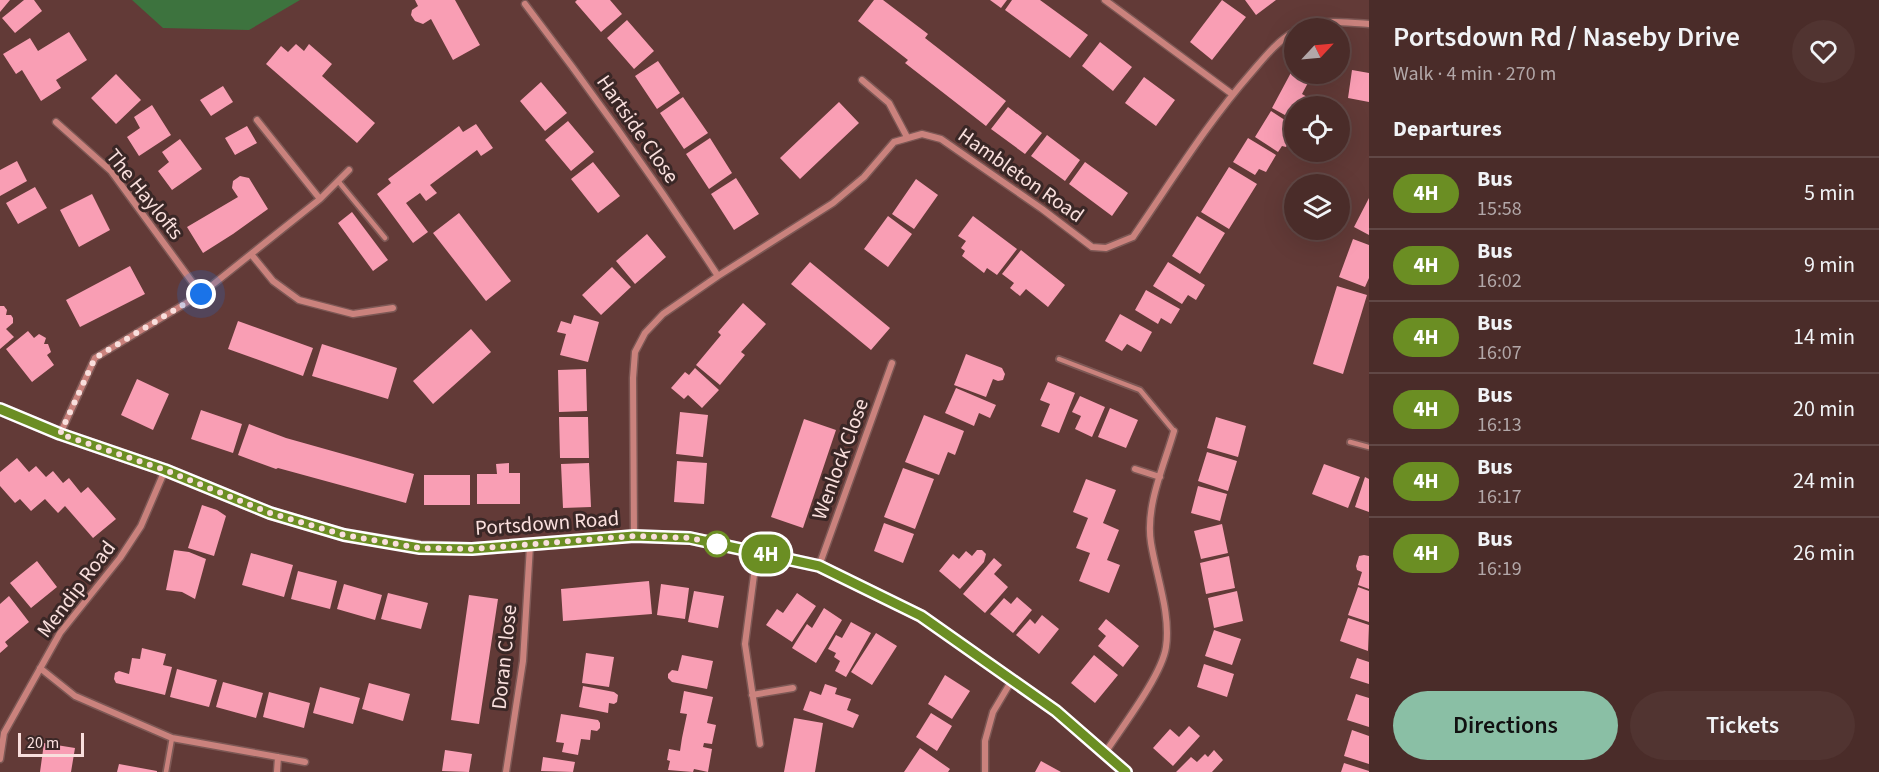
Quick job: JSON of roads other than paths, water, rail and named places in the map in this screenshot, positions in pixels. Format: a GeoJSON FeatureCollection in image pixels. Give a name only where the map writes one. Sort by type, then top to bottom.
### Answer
{"type":"FeatureCollection","features":[{"type":"Feature","properties":{"kind":"street"},"geometry":{"type":"LineString","coordinates":[[1105,0],[1232,94]]}},
{"type":"Feature","properties":{"kind":"street","name":"Hartside Close"},"geometry":{"type":"LineString","coordinates":[[523,2],[598,99],[718,276]]}},
{"type":"Feature","properties":{"kind":"street"},"geometry":{"type":"LineString","coordinates":[[1350,22],[1369,24]]}},
{"type":"Feature","properties":{"kind":"street","name":"Hambleton Road"},"geometry":{"type":"LineString","coordinates":[[908,137],[922,134],[941,139],[1042,209],[1092,247],[1106,248],[1133,237],[1232,94],[1284,38]]}},
{"type":"Feature","properties":{"kind":"street"},"geometry":{"type":"LineString","coordinates":[[634,536],[635,352],[645,333],[663,314],[832,203],[864,177],[894,142],[908,137],[889,103],[862,80]]}},
{"type":"Feature","properties":{"kind":"street"},"geometry":{"type":"LineString","coordinates":[[257,120],[320,199]]}},
{"type":"Feature","properties":{"kind":"street","name":"The Haylofts"},"geometry":{"type":"LineString","coordinates":[[56,122],[111,171],[201,294]]}},
{"type":"Feature","properties":{"kind":"street"},"geometry":{"type":"LineString","coordinates":[[60,434],[95,358],[201,294],[320,199],[349,170]]}},
{"type":"Feature","properties":{"kind":"street"},"geometry":{"type":"LineString","coordinates":[[251,254],[273,281],[299,300],[353,314],[393,308]]}},
{"type":"Feature","properties":{"kind":"street","name":"Wenlock Close"},"geometry":{"type":"LineString","coordinates":[[819,566],[892,363]]}},
{"type":"Feature","properties":{"kind":"street","name":"Portsdown Road"},"geometry":{"type":"LineString","coordinates":[[0,409],[60,434],[165,470],[270,513],[344,535],[420,548],[472,549],[634,536],[690,538],[819,566],[921,616],[1056,711],[1126,772]]}},
{"type":"Feature","properties":{"kind":"street"},"geometry":{"type":"LineString","coordinates":[[1105,753],[1158,670],[1166,647],[1166,622],[1151,540],[1152,512],[1174,431]]}},
{"type":"Feature","properties":{"kind":"street"},"geometry":{"type":"LineString","coordinates":[[1135,468],[1160,477]]}},
{"type":"Feature","properties":{"kind":"street","name":"Mendip Road"},"geometry":{"type":"LineString","coordinates":[[0,759],[2,733],[60,633],[120,558],[141,526],[165,470]]}},
{"type":"Feature","properties":{"kind":"street","name":"Doran Close"},"geometry":{"type":"LineString","coordinates":[[506,772],[523,661],[530,546]]}},
{"type":"Feature","properties":{"kind":"street"},"geometry":{"type":"LineString","coordinates":[[757,552],[745,644],[760,744]]}},
{"type":"Feature","properties":{"kind":"street"},"geometry":{"type":"LineString","coordinates":[[40,668],[75,696],[172,738],[305,762]]}},
{"type":"Feature","properties":{"kind":"street"},"geometry":{"type":"LineString","coordinates":[[985,772],[985,741],[993,712],[1012,680]]}},
{"type":"Feature","properties":{"kind":"street"},"geometry":{"type":"LineString","coordinates":[[752,695],[793,688]]}},
{"type":"Feature","properties":{"kind":"street"},"geometry":{"type":"LineString","coordinates":[[277,772],[278,757]]}},
{"type":"Feature","properties":{"kind":"lane"},"geometry":{"type":"LineString","coordinates":[[338,180],[385,238]]}},
{"type":"Feature","properties":{"kind":"lane"},"geometry":{"type":"LineString","coordinates":[[1059,359],[1140,390],[1174,431]]}},
{"type":"Feature","properties":{"kind":"lane"},"geometry":{"type":"LineString","coordinates":[[1350,442],[1369,447]]}},
{"type":"Feature","properties":{"kind":"lane"},"geometry":{"type":"LineString","coordinates":[[166,772],[172,738]]}}]}
